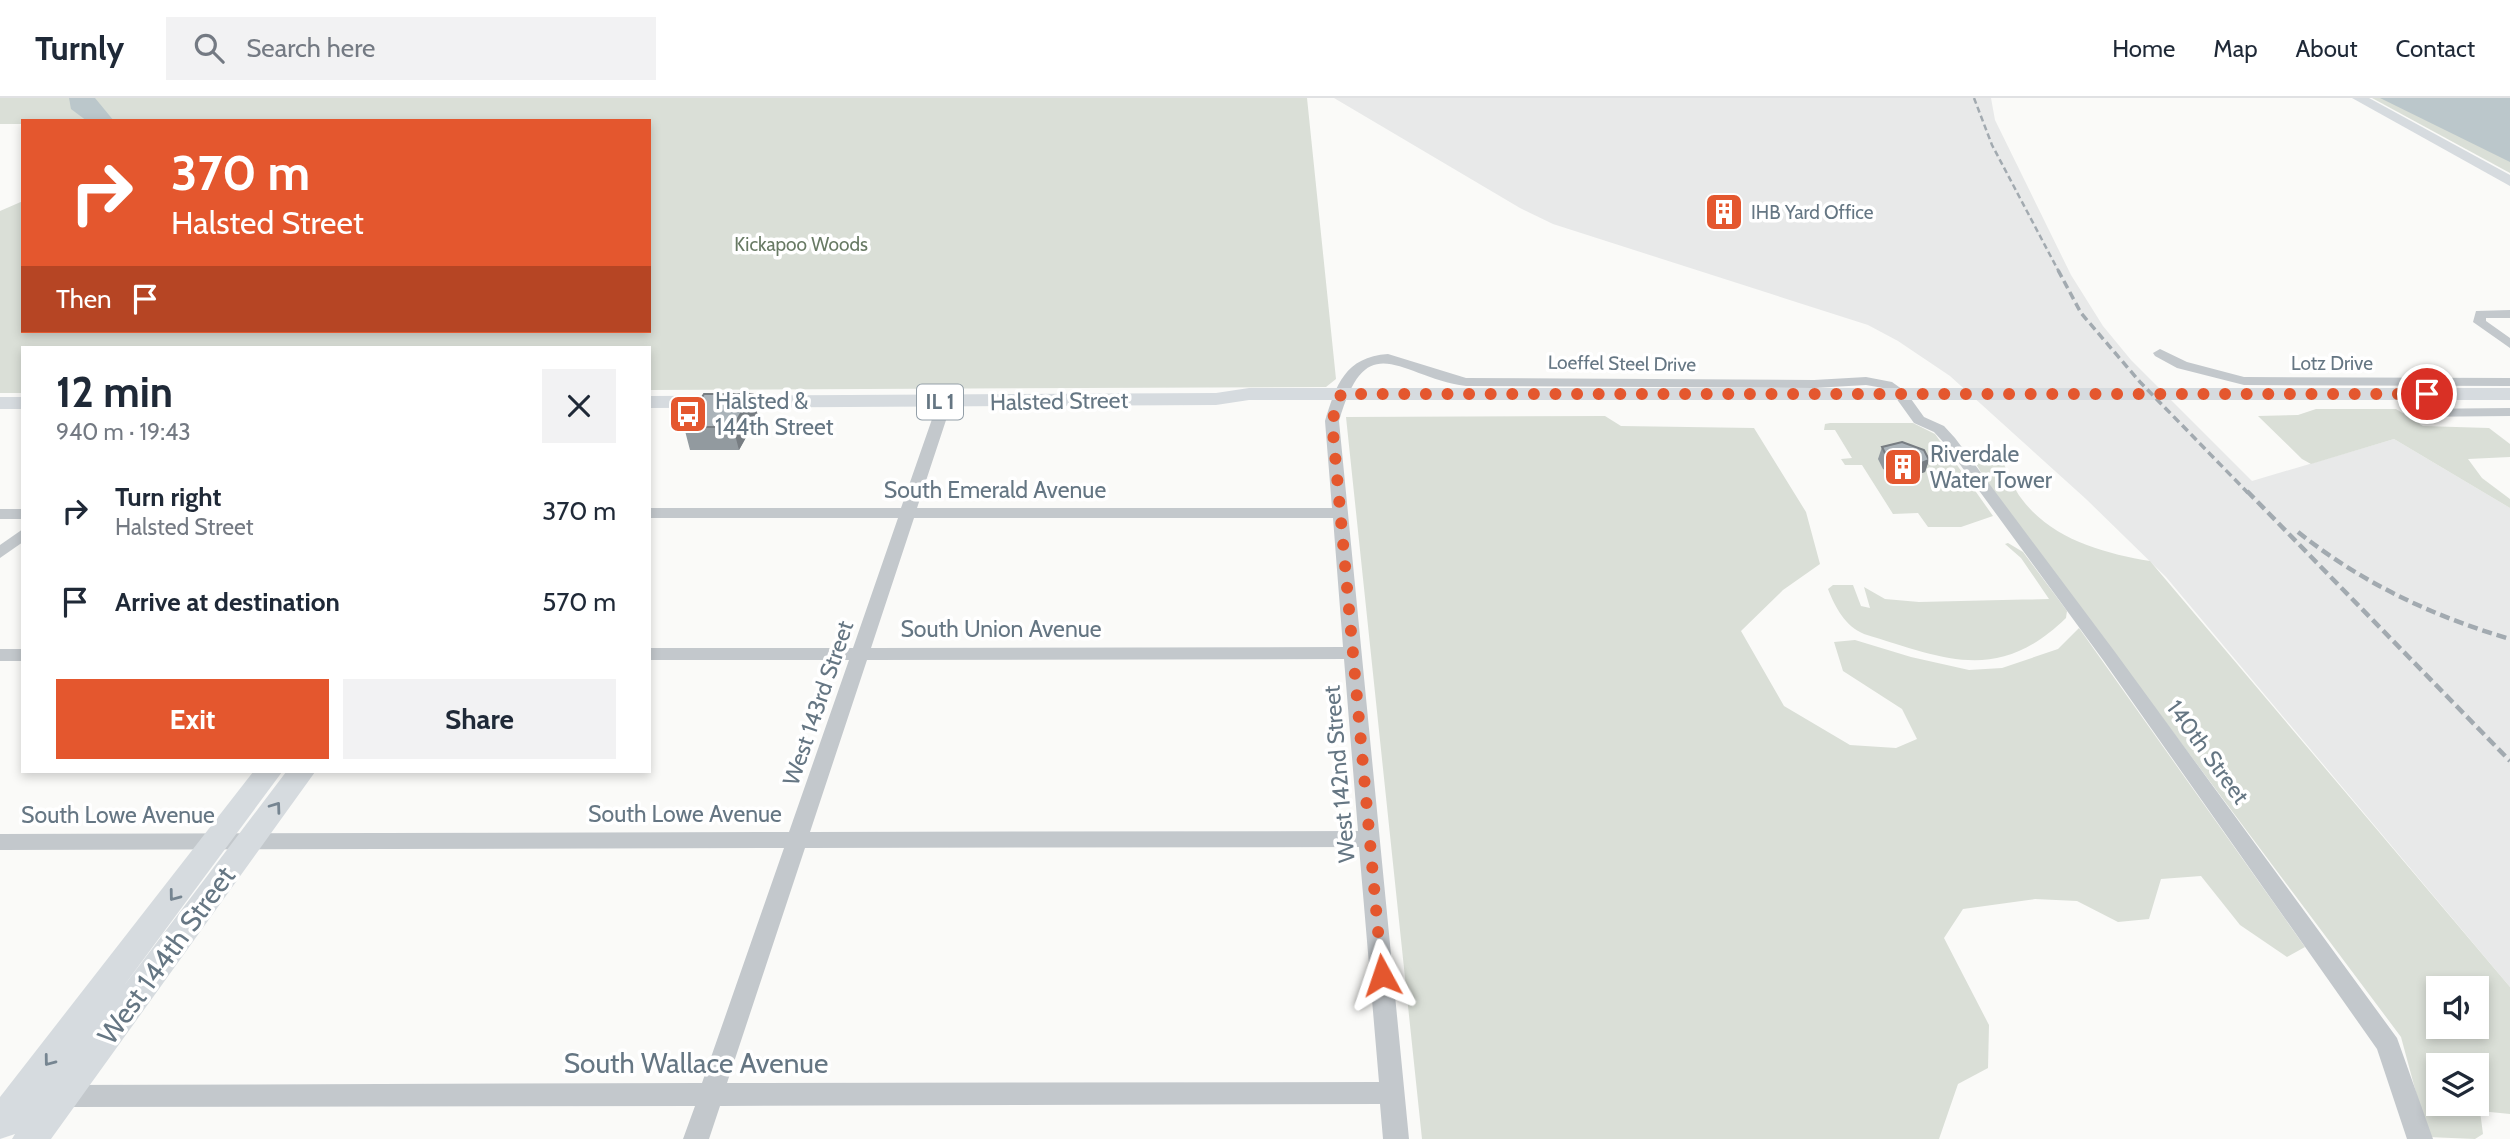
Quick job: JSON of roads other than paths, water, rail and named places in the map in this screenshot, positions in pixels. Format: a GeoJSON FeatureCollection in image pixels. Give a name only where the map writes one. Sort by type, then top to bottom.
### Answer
{"type":"FeatureCollection","features":[{"type":"Feature","properties":{"kind":"main road","name":"Halsted Street"},"geometry":{"type":"LineString","coordinates":[[1685,399],[2510,394]]}},
{"type":"Feature","properties":{"kind":"main road","name":"Halsted Street"},"geometry":{"type":"LineString","coordinates":[[651,402],[1216,399],[1250,405],[1339,399],[1685,399],[2510,402]]}},
{"type":"Feature","properties":{"kind":"main road"},"geometry":{"type":"LineString","coordinates":[[0,403],[21,403]]}},
{"type":"Feature","properties":{"kind":"street"},"geometry":{"type":"LineString","coordinates":[[2359,98],[2510,181]]}},
{"type":"Feature","properties":{"kind":"street"},"geometry":{"type":"LineString","coordinates":[[2510,314],[2481,314],[2479,322],[2510,344]]}},
{"type":"Feature","properties":{"kind":"street","name":"Lotz Drive"},"geometry":{"type":"LineString","coordinates":[[2160,353],[2182,365],[2244,381],[2510,382]]}},
{"type":"Feature","properties":{"kind":"street","name":"Loeffel Steel Drive"},"geometry":{"type":"LineString","coordinates":[[1339,399],[1351,372],[1361,364],[1384,359],[1404,362],[1437,377],[1465,382],[1625,381],[1751,384],[1866,381],[1894,389],[1919,420]]}},
{"type":"Feature","properties":{"kind":"street","name":"West 142nd Street"},"geometry":{"type":"LineString","coordinates":[[1339,399],[1332,421],[1396,1139]]}},
{"type":"Feature","properties":{"kind":"street","name":"West 143rd Street"},"geometry":{"type":"LineString","coordinates":[[696,1139],[945,402]]}},
{"type":"Feature","properties":{"kind":"street"},"geometry":{"type":"LineString","coordinates":[[2410,412],[2510,412]]}},
{"type":"Feature","properties":{"kind":"street","name":"140th Street"},"geometry":{"type":"LineString","coordinates":[[1919,420],[1939,429],[1950,441],[2109,656],[2388,1045],[2420,1139]]}},
{"type":"Feature","properties":{"kind":"street","name":"South Emerald Avenue"},"geometry":{"type":"LineString","coordinates":[[651,513],[1340,513]]}},
{"type":"Feature","properties":{"kind":"street"},"geometry":{"type":"LineString","coordinates":[[0,514],[21,514]]}},
{"type":"Feature","properties":{"kind":"street"},"geometry":{"type":"LineString","coordinates":[[0,553],[21,536]]}},
{"type":"Feature","properties":{"kind":"street","name":"South Union Avenue"},"geometry":{"type":"LineString","coordinates":[[651,654],[1353,653]]}},
{"type":"Feature","properties":{"kind":"street"},"geometry":{"type":"LineString","coordinates":[[0,655],[21,655]]}},
{"type":"Feature","properties":{"kind":"street","name":"West 144th Street"},"geometry":{"type":"LineString","coordinates":[[0,1125],[11,1096],[267,773]]}},
{"type":"Feature","properties":{"kind":"street","name":"West 144th Street"},"geometry":{"type":"LineString","coordinates":[[30,1139],[300,773]]}},
{"type":"Feature","properties":{"kind":"street","name":"South Lowe Avenue"},"geometry":{"type":"LineString","coordinates":[[0,842],[1369,839]]}},
{"type":"Feature","properties":{"kind":"street","name":"South Wallace Avenue"},"geometry":{"type":"LineString","coordinates":[[11,1096],[1392,1093]]}},
{"type":"Feature","properties":{"kind":"railway"},"geometry":{"type":"LineString","coordinates":[[1974,98],[1992,145],[2059,272]]}},
{"type":"Feature","properties":{"kind":"railway"},"geometry":{"type":"LineString","coordinates":[[2058,270],[2081,313],[2140,382],[2248,493]]}},
{"type":"Feature","properties":{"kind":"railway"},"geometry":{"type":"LineString","coordinates":[[2247,491],[2510,761]]}},
{"type":"Feature","properties":{"kind":"railway"},"geometry":{"type":"LineString","coordinates":[[2298,532],[2347,567],[2399,596],[2453,620],[2510,639]]}},
{"type":"Feature","properties":{"kind":"place","name":"IHB Yard Office"},"geometry":{"type":"Point","coordinates":[1724,212]}},
{"type":"Feature","properties":{"kind":"place","name":"Halsted & 144th Street"},"geometry":{"type":"Point","coordinates":[688,414]}},
{"type":"Feature","properties":{"kind":"place","name":"Riverdale Water Tower"},"geometry":{"type":"Point","coordinates":[1903,467]}},
{"type":"Feature","properties":{"kind":"park label","name":"Kickapoo Woods"},"geometry":{"type":"Point","coordinates":[801,244]}}]}
